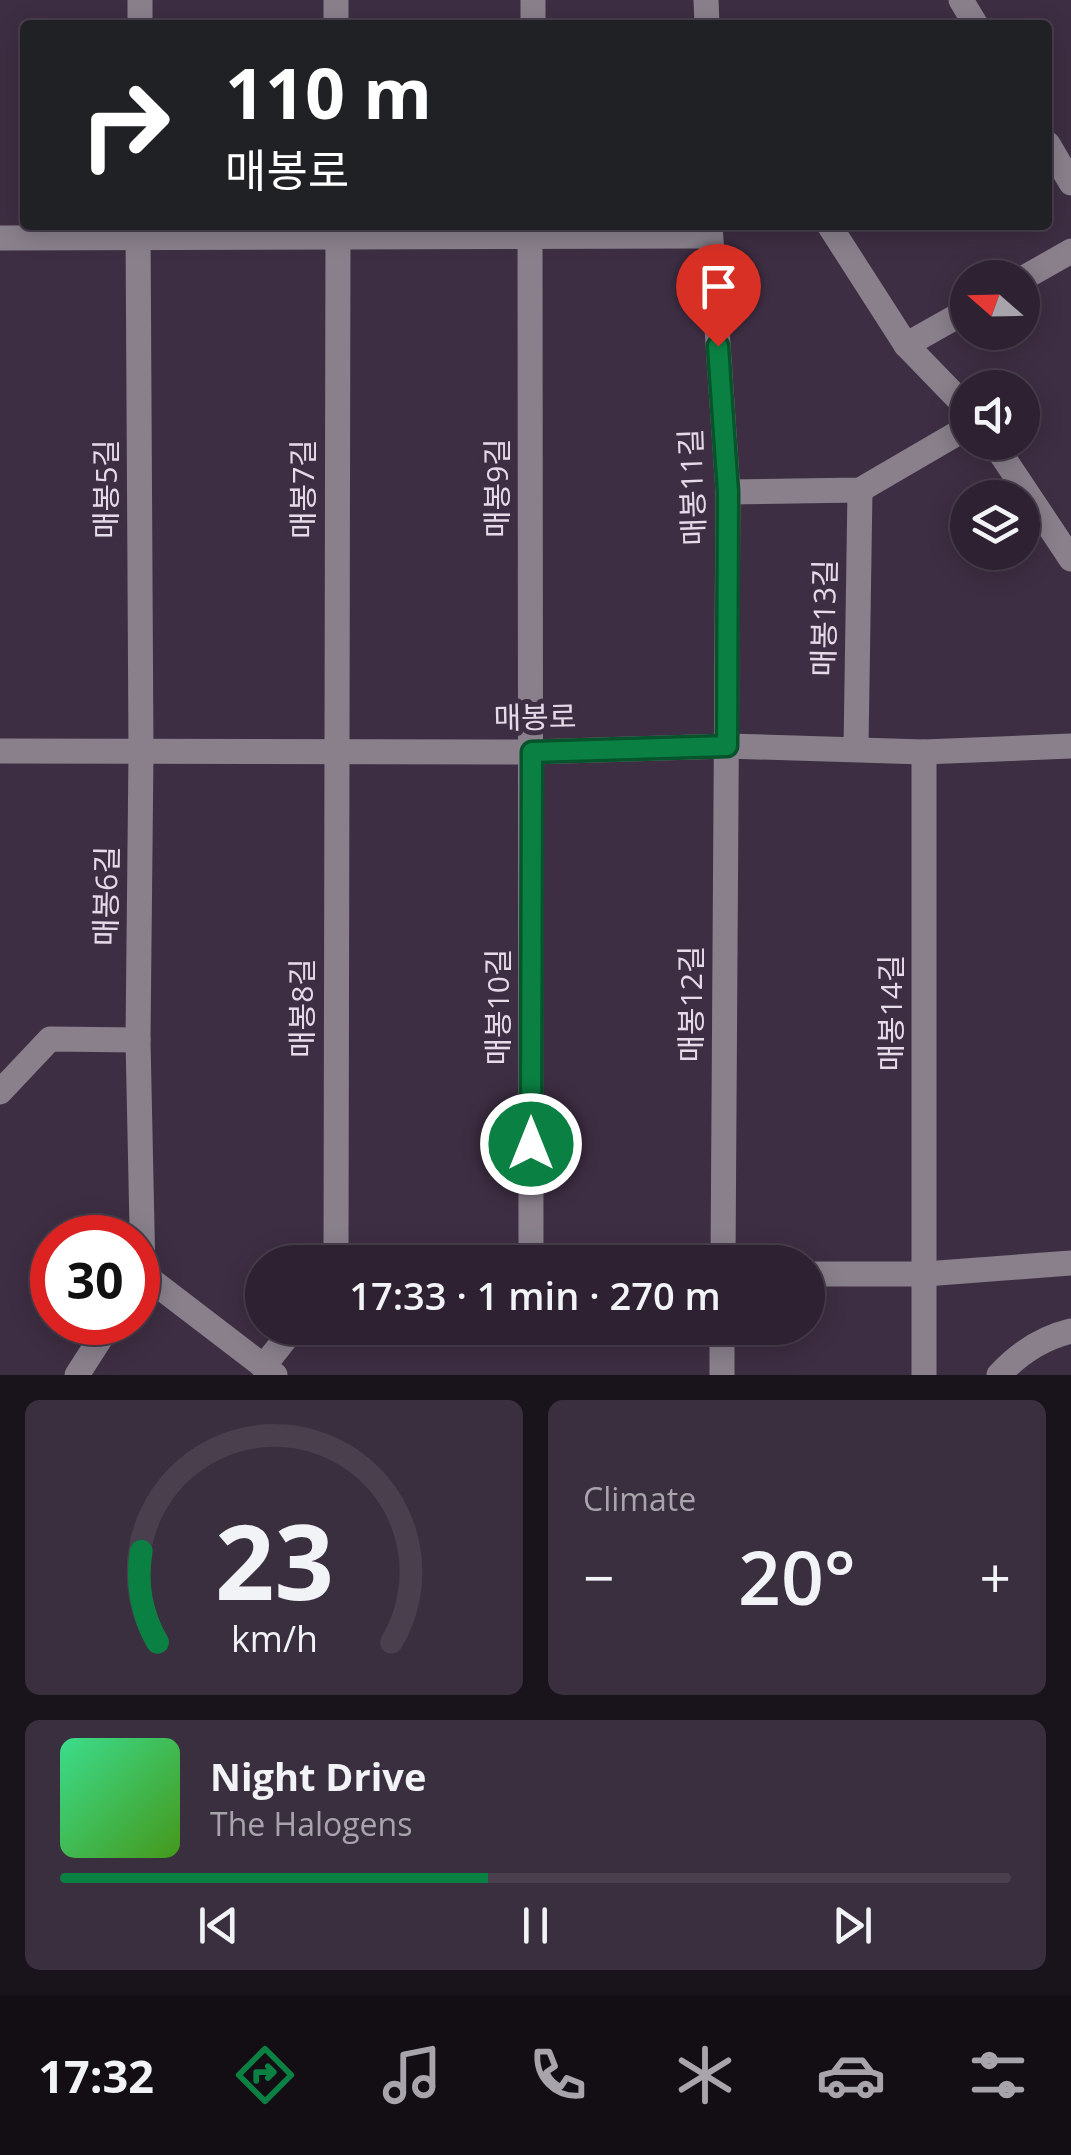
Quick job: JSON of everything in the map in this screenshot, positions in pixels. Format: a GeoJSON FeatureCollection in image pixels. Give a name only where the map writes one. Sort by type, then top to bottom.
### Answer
{"type":"FeatureCollection","features":[{"type":"Feature","properties":{"kind":"street"},"geometry":{"type":"LineString","coordinates":[[1052,151],[1071,183]]}},
{"type":"Feature","properties":{"kind":"street","name":"매봉7길"},"geometry":{"type":"LineString","coordinates":[[335,752],[338,230]]}},
{"type":"Feature","properties":{"kind":"street"},"geometry":{"type":"LineString","coordinates":[[0,238],[138,232],[710,230]]}},
{"type":"Feature","properties":{"kind":"street","name":"매봉11길"},"geometry":{"type":"LineString","coordinates":[[710,230],[728,492],[727,746]]}},
{"type":"Feature","properties":{"kind":"street"},"geometry":{"type":"LineString","coordinates":[[832,230],[906,345],[950,390]]}},
{"type":"Feature","properties":{"kind":"street","name":"매봉9길"},"geometry":{"type":"LineString","coordinates":[[530,231],[532,752]]}},
{"type":"Feature","properties":{"kind":"street","name":"매봉5길"},"geometry":{"type":"LineString","coordinates":[[138,232],[141,753]]}},
{"type":"Feature","properties":{"kind":"street"},"geometry":{"type":"LineString","coordinates":[[1040,269],[1071,251]]}},
{"type":"Feature","properties":{"kind":"street"},"geometry":{"type":"LineString","coordinates":[[906,345],[950,320]]}},
{"type":"Feature","properties":{"kind":"street"},"geometry":{"type":"LineString","coordinates":[[728,492],[860,490],[950,438]]}},
{"type":"Feature","properties":{"kind":"street"},"geometry":{"type":"LineString","coordinates":[[1005,460],[1071,559]]}},
{"type":"Feature","properties":{"kind":"street","name":"매봉13길"},"geometry":{"type":"LineString","coordinates":[[856,748],[860,490]]}},
{"type":"Feature","properties":{"kind":"street","name":"매봉로"},"geometry":{"type":"LineString","coordinates":[[0,751],[532,752],[727,746],[924,752],[1071,746]]}},
{"type":"Feature","properties":{"kind":"street","name":"매봉12길"},"geometry":{"type":"LineString","coordinates":[[722,1245],[727,746]]}},
{"type":"Feature","properties":{"kind":"street","name":"매봉8길"},"geometry":{"type":"LineString","coordinates":[[335,752],[336,1245]]}},
{"type":"Feature","properties":{"kind":"street","name":"매봉10길"},"geometry":{"type":"LineString","coordinates":[[531,1245],[532,752]]}},
{"type":"Feature","properties":{"kind":"street","name":"매봉14길"},"geometry":{"type":"LineString","coordinates":[[924,752],[924,1375]]}},
{"type":"Feature","properties":{"kind":"street","name":"매봉6길"},"geometry":{"type":"LineString","coordinates":[[139,1215],[141,753]]}},
{"type":"Feature","properties":{"kind":"street"},"geometry":{"type":"LineString","coordinates":[[0,1092],[50,1039],[138,1040]]}},
{"type":"Feature","properties":{"kind":"street"},"geometry":{"type":"LineString","coordinates":[[825,1274],[925,1274],[1071,1263]]}},
{"type":"Feature","properties":{"kind":"street","name":"매봉6길"},"geometry":{"type":"LineString","coordinates":[[160,1292],[270,1371]]}},
{"type":"Feature","properties":{"kind":"street"},"geometry":{"type":"LineString","coordinates":[[999,1375],[1024,1351],[1071,1330]]}},
{"type":"Feature","properties":{"kind":"street"},"geometry":{"type":"LineString","coordinates":[[77,1375],[96,1345]]}},
{"type":"Feature","properties":{"kind":"street"},"geometry":{"type":"LineString","coordinates":[[270,1371],[285,1345]]}},
{"type":"Feature","properties":{"kind":"street"},"geometry":{"type":"LineString","coordinates":[[722,1345],[722,1375]]}},
{"type":"Feature","properties":{"kind":"route"},"geometry":{"type":"LineString","coordinates":[[531,1144],[532,752],[727,746],[728,492],[718,346]]}}]}
